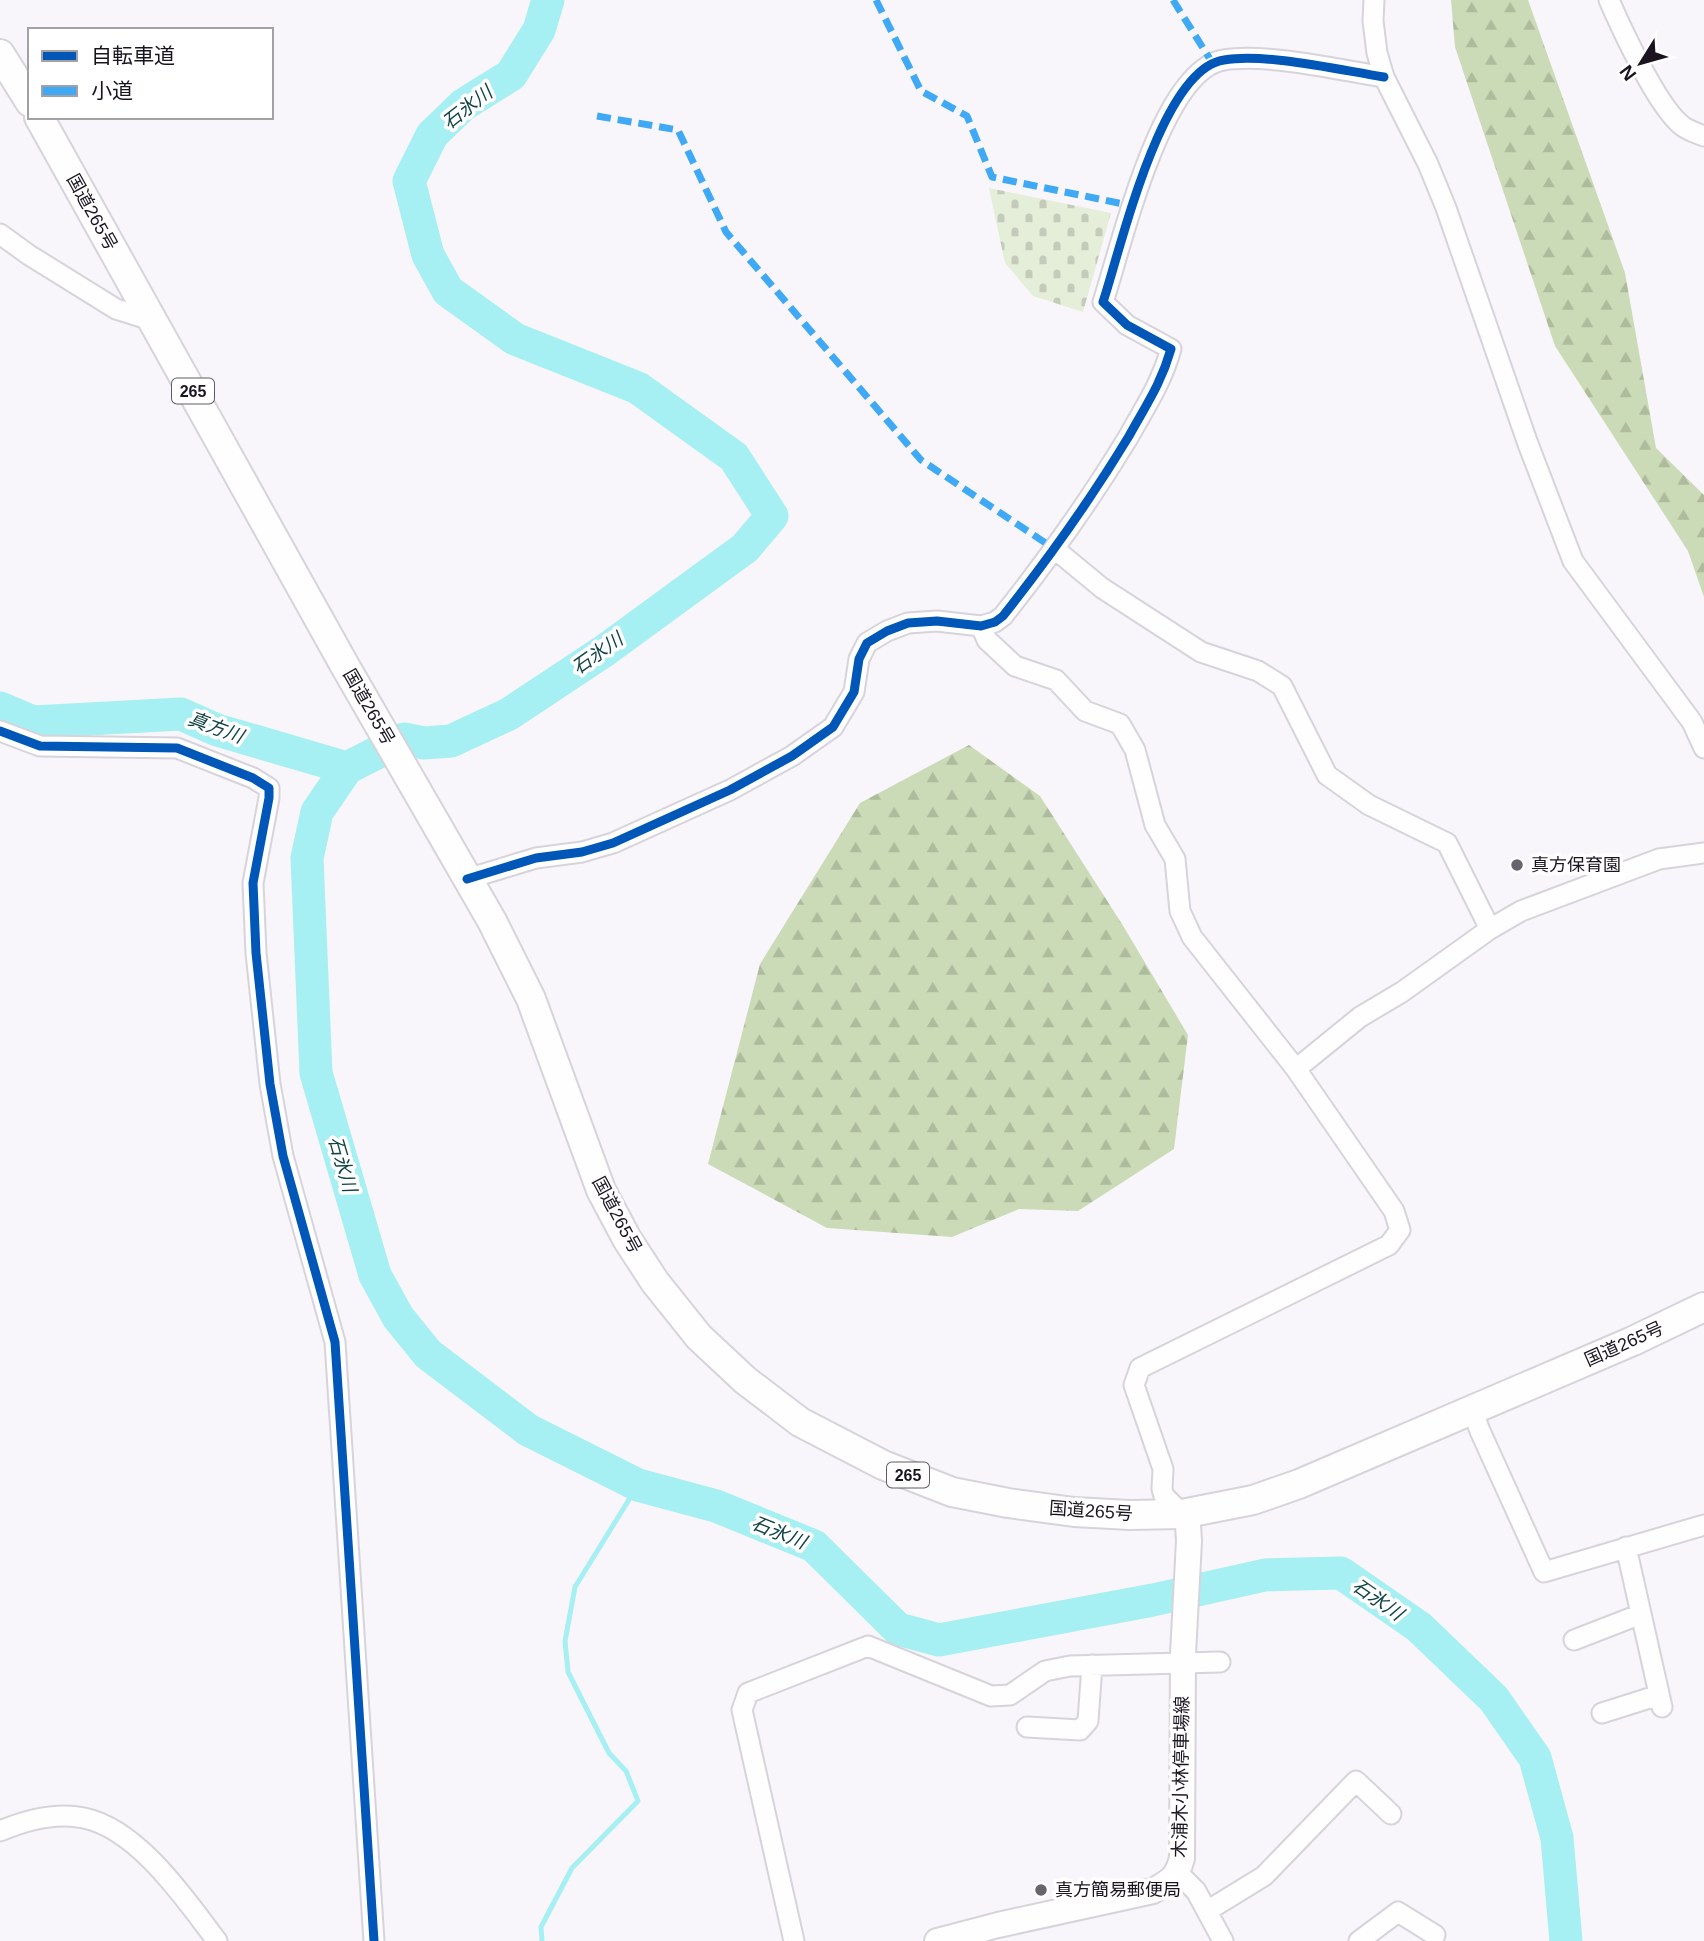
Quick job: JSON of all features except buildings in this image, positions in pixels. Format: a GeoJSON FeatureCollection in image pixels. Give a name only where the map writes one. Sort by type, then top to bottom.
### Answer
{"type":"FeatureCollection","features":[{"type":"Feature","properties":{"kind":"highway"},"geometry":{"type":"LineString","coordinates":[[0,54],[28,99]]}},
{"type":"Feature","properties":{"kind":"highway","name":"国道265号"},"geometry":{"type":"LineString","coordinates":[[40,119],[345,666],[492,921],[531,999],[601,1190],[627,1239],[655,1282],[699,1337],[744,1380],[800,1422],[883,1465],[953,1492],[1074,1512],[1182,1514],[1241,1503],[1299,1484],[1633,1342],[1704,1307]]}},
{"type":"Feature","properties":{"kind":"main road","name":"木浦木小林停車場線"},"geometry":{"type":"LineString","coordinates":[[937,1941],[995,1934],[1153,1891],[1178,1873],[1182,1858],[1183,1660],[1189,1541],[1188,1525],[1182,1514]]}},
{"type":"Feature","properties":{"kind":"street"},"geometry":{"type":"LineString","coordinates":[[1374,0],[1373,21],[1377,52],[1384,76],[1428,164],[1446,208],[1528,444],[1573,561],[1692,722],[1704,748]]}},
{"type":"Feature","properties":{"kind":"street"},"geometry":{"type":"LineString","coordinates":[[1609,0],[1620,26],[1660,98],[1680,124],[1704,136]]}},
{"type":"Feature","properties":{"kind":"street"},"geometry":{"type":"LineString","coordinates":[[467,879],[536,858],[582,852],[613,843],[730,789],[792,756],[833,727],[854,692],[859,659],[867,643],[887,631],[908,623],[937,621],[981,626],[995,622],[1003,616],[1056,550],[1163,377],[1171,349],[1126,325],[1103,302],[1145,163],[1182,90],[1199,70],[1222,60],[1264,60],[1384,76]]}},
{"type":"Feature","properties":{"kind":"street"},"geometry":{"type":"LineString","coordinates":[[0,234],[116,309],[154,321]]}},
{"type":"Feature","properties":{"kind":"street"},"geometry":{"type":"LineString","coordinates":[[1056,550],[1102,588],[1201,652],[1258,671],[1282,686],[1327,775],[1369,805],[1447,842],[1490,929]]}},
{"type":"Feature","properties":{"kind":"street"},"geometry":{"type":"LineString","coordinates":[[981,626],[987,640],[1015,666],[1056,680],[1085,711],[1120,724],[1135,750],[1156,825],[1175,859],[1180,911],[1192,937],[1296,1069],[1394,1211],[1400,1230],[1389,1245],[1140,1368],[1133,1385],[1163,1469],[1161,1489],[1164,1496],[1182,1514]]}},
{"type":"Feature","properties":{"kind":"street"},"geometry":{"type":"LineString","coordinates":[[0,731],[40,746],[177,748],[242,773],[268,788],[269,798],[253,883],[256,953],[270,1084],[283,1156],[335,1342],[373,1941]]}},
{"type":"Feature","properties":{"kind":"street"},"geometry":{"type":"LineString","coordinates":[[1296,1069],[1360,1017],[1402,992],[1490,929],[1521,911],[1659,859],[1704,853]]}},
{"type":"Feature","properties":{"kind":"street"},"geometry":{"type":"LineString","coordinates":[[1472,1409],[1544,1572],[1704,1525]]}},
{"type":"Feature","properties":{"kind":"street"},"geometry":{"type":"LineString","coordinates":[[1602,1713],[1661,1701],[1626,1547]]}},
{"type":"Feature","properties":{"kind":"street"},"geometry":{"type":"LineString","coordinates":[[1574,1640],[1641,1614]]}},
{"type":"Feature","properties":{"kind":"street"},"geometry":{"type":"LineString","coordinates":[[794,1941],[741,1710],[748,1693],[868,1646],[991,1696],[1010,1695],[1045,1671],[1070,1666],[1183,1660],[1220,1662]]}},
{"type":"Feature","properties":{"kind":"street"},"geometry":{"type":"LineString","coordinates":[[1027,1727],[1080,1730],[1088,1721],[1091,1665]]}},
{"type":"Feature","properties":{"kind":"street"},"geometry":{"type":"LineString","coordinates":[[1207,1911],[1264,1876],[1356,1782],[1391,1814]]}},
{"type":"Feature","properties":{"kind":"street"},"geometry":{"type":"LineString","coordinates":[[0,1831],[59,1815],[84,1818],[105,1825],[138,1848],[173,1883],[217,1941]]}},
{"type":"Feature","properties":{"kind":"street"},"geometry":{"type":"LineString","coordinates":[[1178,1873],[1196,1891],[1223,1941]]}},
{"type":"Feature","properties":{"kind":"street"},"geometry":{"type":"LineString","coordinates":[[1359,1941],[1398,1912],[1435,1935]]}},
{"type":"Feature","properties":{"kind":"green space"},"geometry":{"type":"Polygon","coordinates":[[[1451,0],[1528,0],[1625,273],[1656,448],[1704,495],[1704,597],[1688,551],[1555,346],[1455,47],[1451,0]]]}},
{"type":"Feature","properties":{"kind":"green space"},"geometry":{"type":"Polygon","coordinates":[[[989,188],[1111,213],[1083,312],[1033,296],[1005,263],[989,188]]]}},
{"type":"Feature","properties":{"kind":"green space"},"geometry":{"type":"Polygon","coordinates":[[[969,745],[1040,796],[1122,924],[1188,1035],[1174,1149],[1078,1211],[1019,1209],[952,1237],[827,1228],[708,1164],[760,964],[860,803],[969,745]]]}},
{"type":"Feature","properties":{"kind":"waterway","name":"石氷川"},"geometry":{"type":"LineString","coordinates":[[548,0],[539,30],[511,75],[463,105],[432,135],[409,181],[428,255],[448,291],[515,339],[638,388],[734,457],[772,516],[745,548],[604,651],[509,714],[451,741],[424,743],[404,739],[347,768],[317,812],[307,858],[316,1073],[375,1275],[398,1317],[428,1354],[528,1430],[638,1485],[716,1506],[814,1546],[898,1629],[939,1640],[1153,1600],[1265,1575],[1341,1573],[1419,1627],[1494,1699],[1535,1758],[1557,1838],[1566,1941]]}},
{"type":"Feature","properties":{"kind":"waterway","name":"真方川"},"geometry":{"type":"LineString","coordinates":[[0,708],[33,722],[181,714],[217,730],[347,768]]}},
{"type":"Feature","properties":{"kind":"waterway"},"geometry":{"type":"LineString","coordinates":[[542,1941],[541,1927],[572,1868],[638,1801],[626,1771],[609,1753],[568,1672],[565,1641],[575,1587],[638,1485]]}},
{"type":"Feature","properties":{"kind":"marked path"},"geometry":{"type":"LineString","coordinates":[[876,0],[921,91],[967,116],[992,177],[1133,206]]}},
{"type":"Feature","properties":{"kind":"marked path"},"geometry":{"type":"LineString","coordinates":[[1173,0],[1213,64]]}},
{"type":"Feature","properties":{"kind":"marked path"},"geometry":{"type":"LineString","coordinates":[[597,116],[678,130],[726,232],[921,460],[1056,550]]}},
{"type":"Feature","properties":{"kind":"cycle path"},"geometry":{"type":"LineString","coordinates":[[467,879],[536,858],[582,852],[613,843],[730,790],[792,756],[833,727],[854,692],[859,659],[867,643],[887,631],[908,623],[937,621],[981,626],[995,622],[1003,616],[1100,483],[1147,404],[1167,362],[1171,349],[1127,325],[1103,302],[1147,164],[1163,126],[1181,94],[1201,71],[1224,60],[1241,58],[1303,63],[1384,77]]}},
{"type":"Feature","properties":{"kind":"cycle path"},"geometry":{"type":"LineString","coordinates":[[0,731],[40,746],[177,748],[253,778],[269,788],[253,883],[256,953],[270,1084],[283,1156],[335,1342],[374,1941]]}},
{"type":"Feature","properties":{"kind":"place","name":"真方保育園"},"geometry":{"type":"Point","coordinates":[1517,865]}},
{"type":"Feature","properties":{"kind":"place","name":"真方簡易郵便局"},"geometry":{"type":"Point","coordinates":[1041,1890]}}]}
